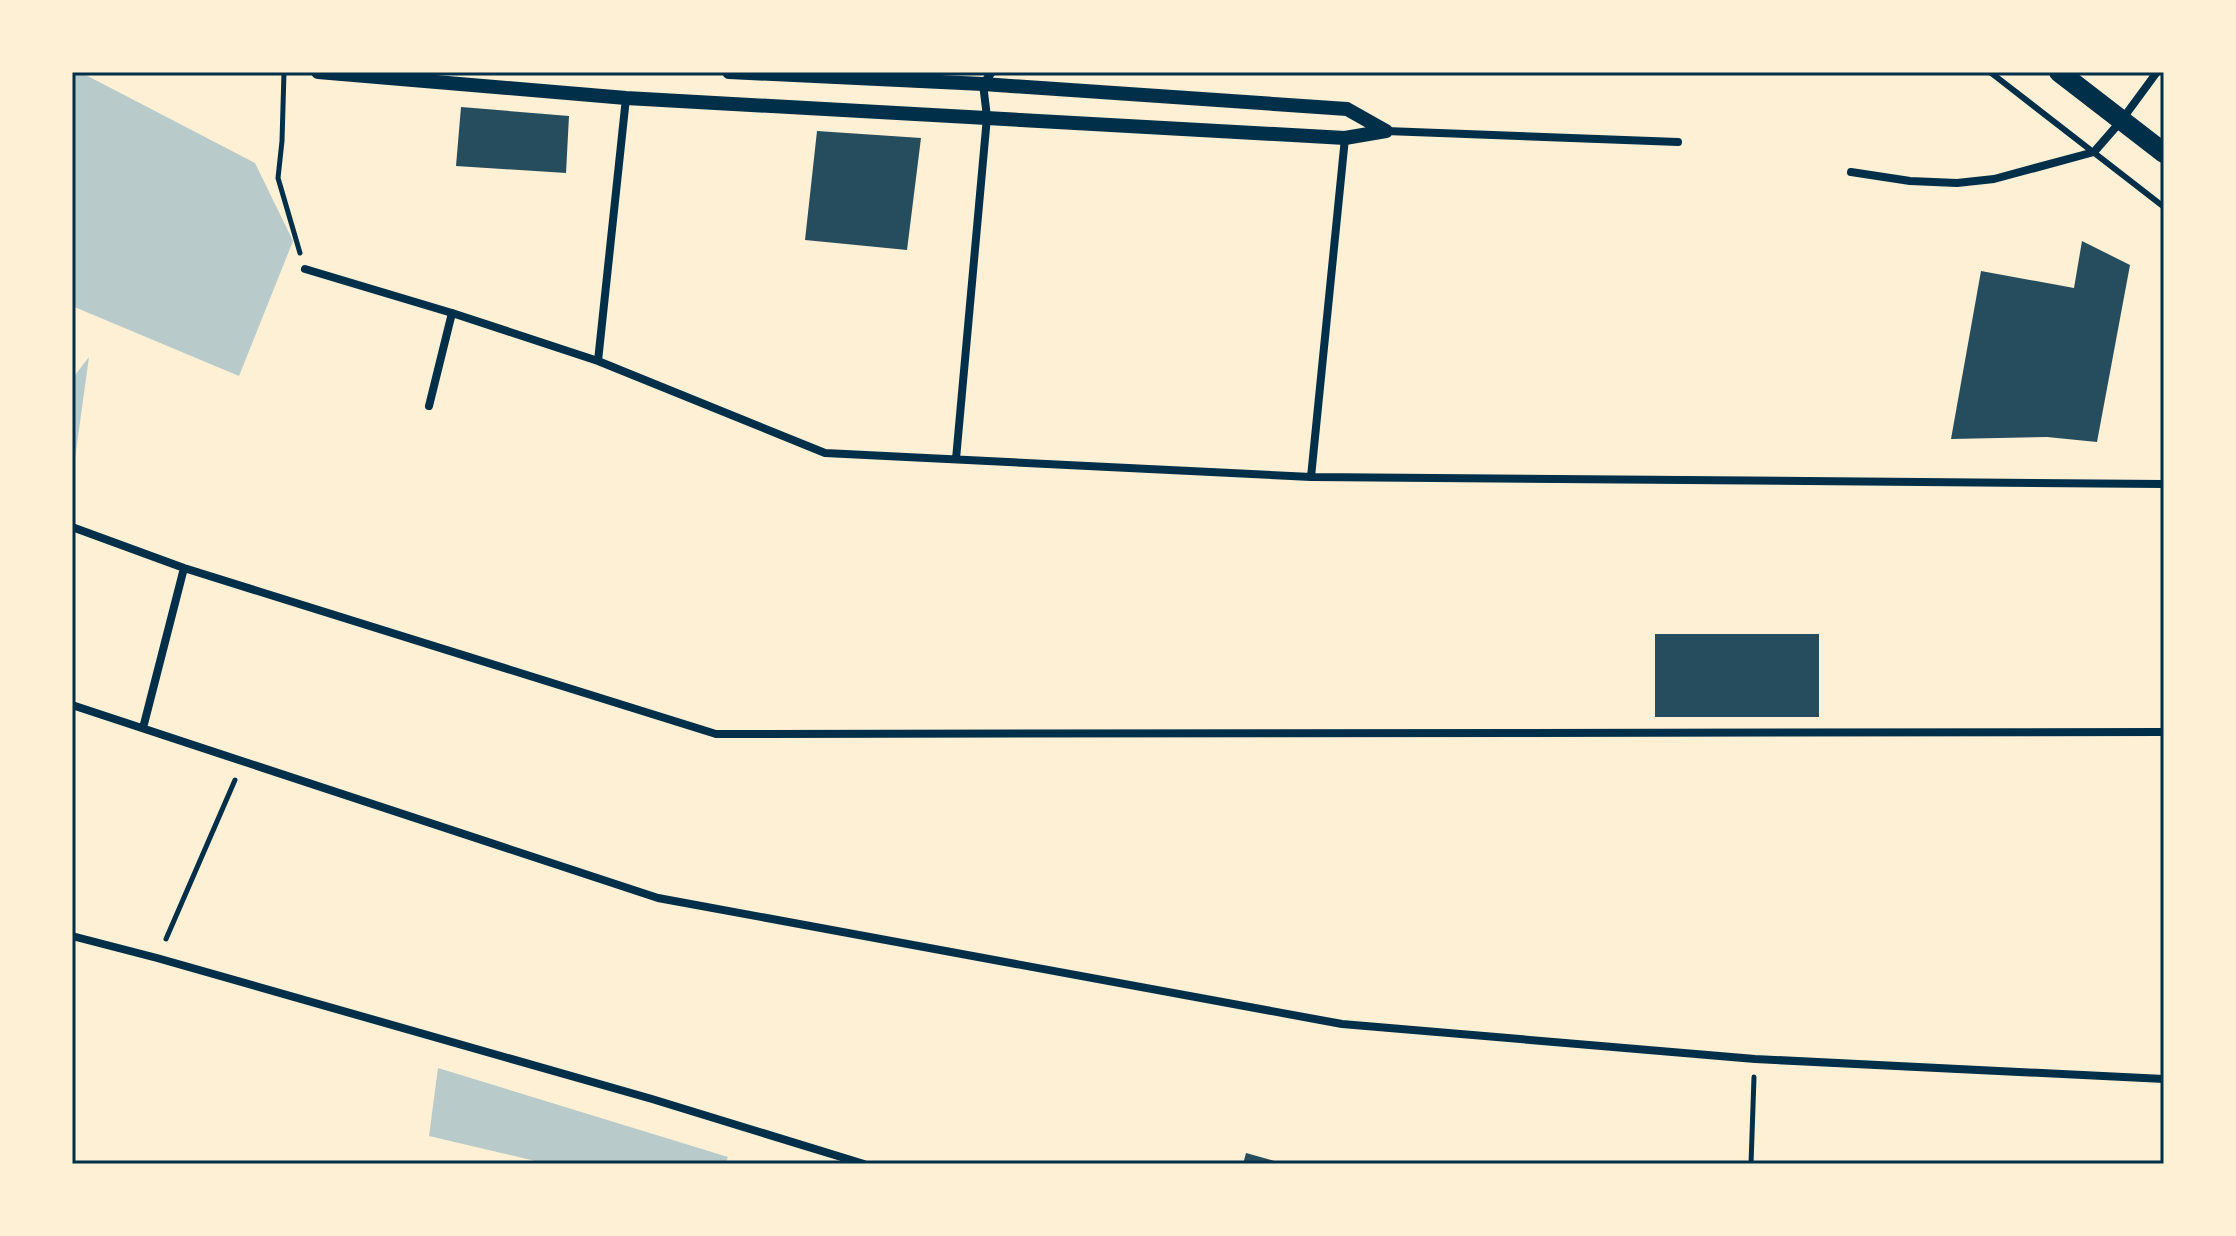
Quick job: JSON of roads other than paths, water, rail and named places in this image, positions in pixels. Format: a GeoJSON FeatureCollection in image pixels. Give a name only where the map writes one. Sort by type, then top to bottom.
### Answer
{"type":"FeatureCollection","features":[{"type":"Feature","properties":{"kind":"main road"},"geometry":{"type":"LineString","coordinates":[[2059,72],[2164,153]]}},
{"type":"Feature","properties":{"kind":"street"},"geometry":{"type":"LineString","coordinates":[[318,72],[626,98],[1345,138],[1386,131],[1678,142]]}},
{"type":"Feature","properties":{"kind":"street"},"geometry":{"type":"LineString","coordinates":[[525,72],[526,90]]}},
{"type":"Feature","properties":{"kind":"street"},"geometry":{"type":"LineString","coordinates":[[729,72],[983,84],[1347,109],[1386,131]]}},
{"type":"Feature","properties":{"kind":"street"},"geometry":{"type":"LineString","coordinates":[[956,459],[987,117],[983,84],[992,72]]}},
{"type":"Feature","properties":{"kind":"street"},"geometry":{"type":"LineString","coordinates":[[1851,172],[1910,181],[1957,183],[1994,179],[2094,152],[2157,72]]}},
{"type":"Feature","properties":{"kind":"street"},"geometry":{"type":"LineString","coordinates":[[598,361],[626,98]]}},
{"type":"Feature","properties":{"kind":"street"},"geometry":{"type":"LineString","coordinates":[[1311,477],[1345,138]]}},
{"type":"Feature","properties":{"kind":"street"},"geometry":{"type":"LineString","coordinates":[[305,269],[598,361],[825,453],[1311,477],[2164,484]]}},
{"type":"Feature","properties":{"kind":"street"},"geometry":{"type":"LineString","coordinates":[[429,406],[452,313]]}},
{"type":"Feature","properties":{"kind":"street"},"geometry":{"type":"LineString","coordinates":[[72,527],[184,568],[716,734],[2164,732]]}},
{"type":"Feature","properties":{"kind":"street"},"geometry":{"type":"LineString","coordinates":[[143,728],[184,568]]}},
{"type":"Feature","properties":{"kind":"street"},"geometry":{"type":"LineString","coordinates":[[72,705],[658,898],[1342,1024],[1755,1059],[2164,1079]]}},
{"type":"Feature","properties":{"kind":"street"},"geometry":{"type":"LineString","coordinates":[[72,936],[652,1099],[864,1164]]}},
{"type":"Feature","properties":{"kind":"lane"},"geometry":{"type":"LineString","coordinates":[[1990,72],[2164,207]]}}]}
